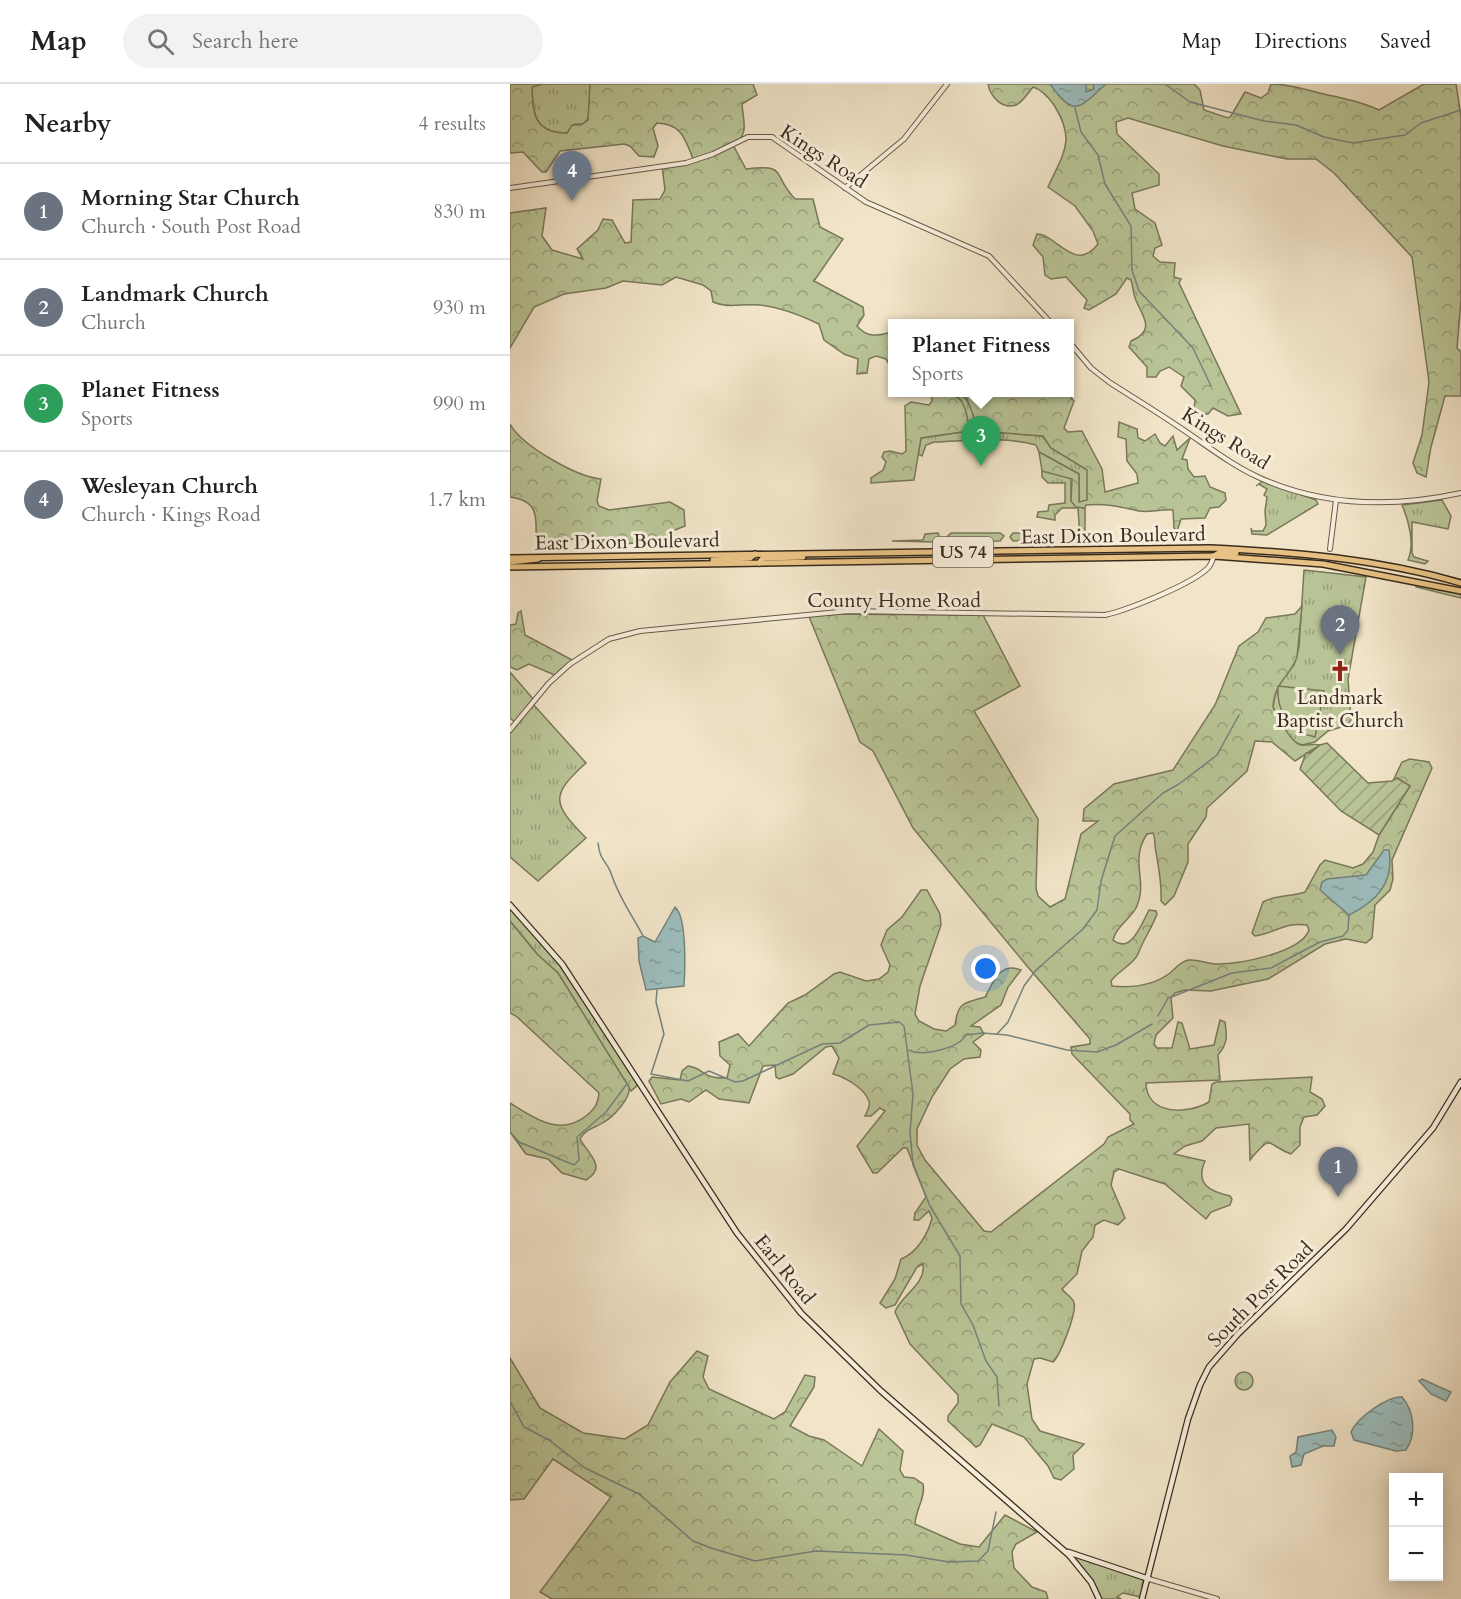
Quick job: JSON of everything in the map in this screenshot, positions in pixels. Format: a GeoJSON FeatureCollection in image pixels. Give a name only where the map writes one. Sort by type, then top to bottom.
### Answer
{"type":"FeatureCollection","features":[{"type":"Feature","properties":{"kind":"highway","name":"East Dixon Boulevard"},"geometry":{"type":"LineString","coordinates":[[510,562],[532,562],[542,557],[1210,548],[1262,550],[1353,559],[1461,583]]}},
{"type":"Feature","properties":{"kind":"highway"},"geometry":{"type":"LineString","coordinates":[[1145,557],[1205,553],[1210,548]]}},
{"type":"Feature","properties":{"kind":"highway"},"geometry":{"type":"LineString","coordinates":[[1214,556],[1219,553],[1262,550]]}},
{"type":"Feature","properties":{"kind":"highway"},"geometry":{"type":"LineString","coordinates":[[703,563],[713,560],[750,558],[754,554]]}},
{"type":"Feature","properties":{"kind":"highway"},"geometry":{"type":"LineString","coordinates":[[759,563],[763,558],[813,554]]}},
{"type":"Feature","properties":{"kind":"highway","name":"East Dixon Boulevard"},"geometry":{"type":"LineString","coordinates":[[510,562],[759,563],[1214,556],[1323,564],[1461,591]]}},
{"type":"Feature","properties":{"kind":"main road","name":"Earl Road"},"geometry":{"type":"LineString","coordinates":[[510,905],[548,945],[575,981],[736,1233],[801,1313],[881,1391],[1065,1552],[1086,1574],[1098,1599]]}},
{"type":"Feature","properties":{"kind":"main road","name":"South Post Road"},"geometry":{"type":"LineString","coordinates":[[1142,1599],[1149,1579],[1188,1419],[1209,1367],[1238,1334],[1346,1229],[1432,1128],[1461,1082]]}},
{"type":"Feature","properties":{"kind":"main road"},"geometry":{"type":"LineString","coordinates":[[1065,1552],[1149,1579]]}},
{"type":"Feature","properties":{"kind":"street"},"geometry":{"type":"LineString","coordinates":[[845,188],[904,139],[947,84]]}},
{"type":"Feature","properties":{"kind":"street","name":"Kings Road"},"geometry":{"type":"LineString","coordinates":[[510,188],[686,163],[713,154],[748,137],[759,135],[779,140],[845,188],[875,206],[984,252],[1005,270],[1048,319]]}},
{"type":"Feature","properties":{"kind":"street","name":"Kings Road"},"geometry":{"type":"LineString","coordinates":[[1074,349],[1091,368],[1109,382],[1244,470],[1283,487],[1336,500],[1407,503],[1461,493]]}},
{"type":"Feature","properties":{"kind":"street"},"geometry":{"type":"LineString","coordinates":[[1330,549],[1336,500]]}},
{"type":"Feature","properties":{"kind":"street","name":"County Home Road"},"geometry":{"type":"LineString","coordinates":[[510,730],[549,683],[570,664],[596,646],[622,635],[668,627],[849,611],[1105,615],[1128,608],[1195,577],[1208,568],[1214,556]]}},
{"type":"Feature","properties":{"kind":"street"},"geometry":{"type":"LineString","coordinates":[[1149,1579],[1216,1599]]}},
{"type":"Feature","properties":{"kind":"green space"},"geometry":{"type":"Polygon","coordinates":[[[510,84],[543,84],[532,87],[533,106],[538,120],[548,130],[567,133],[572,125],[581,125],[588,120],[590,84],[753,84],[757,95],[742,104],[744,132],[733,145],[746,169],[774,170],[795,199],[813,199],[820,227],[843,239],[814,281],[863,307],[864,315],[857,326],[865,333],[877,335],[888,333],[888,362],[886,359],[876,356],[869,359],[867,373],[857,374],[858,359],[844,354],[824,340],[819,324],[768,306],[719,304],[713,302],[711,291],[703,285],[676,277],[662,285],[623,281],[606,288],[564,294],[534,307],[510,348],[510,213],[546,208],[542,236],[552,250],[583,259],[577,249],[598,230],[603,219],[612,220],[625,243],[631,242],[633,200],[660,199],[665,190],[662,166],[694,161],[678,130],[666,124],[657,123],[653,128],[658,146],[654,157],[639,156],[630,146],[624,144],[560,151],[546,172],[542,172],[523,152],[510,153],[510,84]]]}},
{"type":"Feature","properties":{"kind":"green space"},"geometry":{"type":"Polygon","coordinates":[[[536,84],[590,84],[590,113],[585,124],[575,124],[567,133],[548,130],[542,126],[533,106],[532,87],[536,84]]]}},
{"type":"Feature","properties":{"kind":"green space"},"geometry":{"type":"Polygon","coordinates":[[[988,84],[1194,84],[1200,90],[1204,110],[1228,118],[1245,92],[1261,98],[1268,93],[1271,84],[1351,100],[1379,110],[1424,84],[1456,84],[1461,117],[1461,300],[1457,348],[1461,352],[1461,396],[1445,396],[1431,447],[1426,477],[1417,473],[1413,463],[1422,435],[1429,382],[1412,257],[1334,173],[1316,159],[1287,159],[1223,146],[1128,118],[1116,122],[1117,134],[1159,174],[1159,185],[1132,193],[1135,209],[1155,223],[1162,245],[1155,248],[1153,256],[1160,262],[1175,263],[1174,277],[1181,279],[1179,283],[1241,414],[1228,416],[1213,408],[1208,414],[1197,415],[1194,410],[1195,400],[1181,386],[1184,377],[1169,367],[1160,371],[1156,377],[1147,377],[1147,367],[1129,347],[1131,341],[1139,337],[1146,327],[1131,280],[1127,278],[1116,294],[1089,310],[1084,308],[1087,300],[1066,277],[1051,279],[1045,275],[1043,257],[1033,245],[1037,234],[1074,254],[1081,255],[1090,252],[1098,244],[1093,231],[1075,206],[1048,187],[1063,155],[1065,128],[1054,105],[1039,90],[1033,87],[1018,104],[1006,106],[997,101],[988,84]]]}},
{"type":"Feature","properties":{"kind":"green space"},"geometry":{"type":"Polygon","coordinates":[[[932,397],[956,397],[961,400],[966,412],[969,431],[921,438],[914,480],[871,483],[871,478],[883,470],[886,462],[882,457],[884,452],[902,454],[906,451],[905,406],[911,402],[929,405],[932,397]]]}},
{"type":"Feature","properties":{"kind":"green space"},"geometry":{"type":"Polygon","coordinates":[[[958,397],[963,397],[967,401],[979,431],[1043,436],[1051,448],[1088,470],[1087,501],[1079,502],[1079,474],[1039,452],[1036,445],[998,440],[934,442],[926,445],[922,456],[918,454],[921,438],[969,431],[961,400],[958,397]]]}},
{"type":"Feature","properties":{"kind":"green space"},"geometry":{"type":"Polygon","coordinates":[[[966,397],[1070,397],[1074,401],[1064,428],[1068,432],[1082,431],[1102,469],[1105,492],[1138,483],[1137,474],[1127,461],[1126,439],[1118,437],[1119,422],[1137,429],[1138,438],[1145,441],[1155,434],[1160,443],[1165,446],[1173,436],[1177,450],[1190,438],[1182,459],[1187,460],[1188,469],[1194,477],[1205,476],[1210,487],[1225,493],[1226,500],[1219,507],[1210,508],[1205,518],[1181,519],[1177,531],[1174,528],[1173,510],[1142,511],[1099,505],[1076,507],[1071,501],[1072,479],[1042,471],[1039,452],[1079,474],[1079,502],[1087,500],[1087,470],[1051,448],[1043,436],[979,431],[966,397]]]}},
{"type":"Feature","properties":{"kind":"green space"},"geometry":{"type":"Polygon","coordinates":[[[510,424],[526,442],[551,459],[578,473],[601,479],[597,501],[599,506],[609,510],[670,502],[684,510],[685,526],[670,532],[662,541],[607,545],[583,539],[545,540],[536,532],[536,518],[532,507],[518,498],[510,497],[510,424]]]}},
{"type":"Feature","properties":{"kind":"green space"},"geometry":{"type":"Polygon","coordinates":[[[1042,471],[1071,477],[1071,501],[1085,509],[1085,540],[1080,539],[1078,508],[1062,508],[1055,515],[1055,520],[1037,517],[1038,512],[1048,511],[1049,505],[1065,503],[1065,483],[1048,483],[1042,477],[1042,471]]]}},
{"type":"Feature","properties":{"kind":"green space"},"geometry":{"type":"Polygon","coordinates":[[[1263,481],[1316,500],[1318,504],[1267,535],[1252,534],[1251,528],[1252,531],[1263,531],[1266,525],[1267,497],[1264,495],[1267,489],[1259,484],[1256,486],[1263,481]]]}},
{"type":"Feature","properties":{"kind":"green space"},"geometry":{"type":"Polygon","coordinates":[[[1442,500],[1451,516],[1448,529],[1412,522],[1412,553],[1414,557],[1428,561],[1425,564],[1408,560],[1411,547],[1410,532],[1402,505],[1442,500]]]}},
{"type":"Feature","properties":{"kind":"green space"},"geometry":{"type":"Polygon","coordinates":[[[938,533],[940,538],[935,542],[892,541],[923,540],[925,534],[938,533]]]}},
{"type":"Feature","properties":{"kind":"green space"},"geometry":{"type":"Polygon","coordinates":[[[951,533],[1000,533],[1004,536],[1000,541],[951,542],[946,538],[951,533]]]}},
{"type":"Feature","properties":{"kind":"green space"},"geometry":{"type":"Polygon","coordinates":[[[1013,533],[1036,533],[1037,537],[1050,537],[1050,534],[1051,539],[1013,541],[1010,537],[1013,533]]]}},
{"type":"Feature","properties":{"kind":"green space"},"geometry":{"type":"Polygon","coordinates":[[[1304,570],[1366,577],[1348,679],[1351,721],[1348,725],[1328,731],[1315,742],[1302,745],[1292,741],[1273,707],[1277,684],[1294,665],[1299,647],[1304,570]]]}},
{"type":"Feature","properties":{"kind":"green space"},"geometry":{"type":"Polygon","coordinates":[[[1416,583],[1461,593],[1461,598],[1416,587],[1416,583]]]}},
{"type":"Feature","properties":{"kind":"green space"},"geometry":{"type":"Polygon","coordinates":[[[1302,606],[1297,657],[1276,691],[1273,707],[1293,740],[1301,745],[1320,745],[1295,761],[1272,742],[1255,741],[1247,771],[1207,808],[1206,817],[1188,844],[1188,862],[1174,896],[1165,905],[1161,901],[1161,882],[1154,835],[1153,833],[1147,834],[1139,853],[1140,897],[1132,914],[1117,930],[1113,940],[1119,944],[1130,941],[1149,910],[1156,911],[1157,914],[1136,957],[1111,981],[1112,986],[1135,986],[1150,983],[1164,977],[1181,963],[1189,960],[1217,964],[1240,962],[1268,956],[1294,945],[1304,938],[1309,930],[1307,925],[1286,926],[1262,935],[1255,936],[1252,933],[1263,902],[1272,898],[1305,892],[1325,860],[1353,868],[1363,864],[1373,852],[1379,835],[1410,786],[1397,778],[1393,781],[1402,762],[1410,759],[1429,762],[1432,768],[1392,860],[1393,879],[1390,890],[1375,905],[1372,938],[1366,943],[1346,939],[1325,944],[1268,979],[1211,991],[1185,990],[1175,993],[1171,998],[1173,1018],[1156,1035],[1154,1044],[1157,1048],[1172,1048],[1178,1022],[1182,1023],[1190,1049],[1214,1045],[1220,1020],[1225,1022],[1226,1039],[1218,1055],[1220,1080],[1146,1083],[1148,1094],[1160,1107],[1190,1109],[1209,1102],[1212,1084],[1216,1082],[1312,1077],[1310,1092],[1322,1099],[1325,1106],[1317,1115],[1304,1117],[1300,1127],[1300,1145],[1291,1154],[1266,1143],[1250,1160],[1249,1124],[1216,1128],[1202,1141],[1185,1146],[1174,1154],[1205,1161],[1202,1169],[1203,1181],[1210,1189],[1230,1196],[1232,1199],[1230,1205],[1211,1212],[1206,1219],[1165,1184],[1119,1169],[1114,1172],[1111,1185],[1125,1218],[1118,1225],[1104,1220],[1095,1225],[1093,1237],[1082,1251],[1077,1274],[1062,1289],[1074,1303],[1071,1324],[1064,1343],[1053,1362],[1040,1358],[1034,1359],[1027,1384],[1032,1419],[1040,1431],[1084,1444],[1073,1455],[1074,1469],[1061,1480],[1054,1478],[1048,1466],[1024,1437],[992,1424],[980,1445],[976,1447],[948,1421],[948,1416],[958,1403],[958,1395],[910,1344],[895,1312],[921,1278],[923,1264],[917,1267],[895,1305],[886,1308],[880,1303],[895,1279],[901,1259],[921,1242],[932,1218],[929,1211],[919,1220],[914,1220],[915,1213],[926,1197],[907,1148],[903,1148],[877,1173],[873,1173],[857,1146],[885,1111],[880,1108],[871,1116],[865,1116],[870,1105],[867,1096],[854,1084],[833,1074],[839,1058],[832,1046],[826,1047],[793,1074],[779,1079],[776,1077],[775,1065],[763,1066],[749,1103],[719,1099],[706,1090],[689,1102],[681,1099],[661,1104],[649,1081],[652,1077],[680,1080],[682,1071],[688,1066],[712,1077],[727,1078],[730,1065],[720,1056],[719,1042],[738,1034],[749,1046],[788,1003],[805,995],[834,974],[840,972],[866,981],[879,979],[888,972],[890,965],[881,945],[887,930],[902,917],[921,890],[927,890],[940,914],[941,925],[920,986],[915,1014],[919,1021],[934,1029],[946,1031],[955,1025],[961,1007],[968,1002],[985,997],[1002,971],[1013,968],[1021,970],[1008,987],[1001,1005],[971,1026],[980,1027],[984,1034],[973,1042],[981,1050],[980,1057],[964,1059],[950,1069],[932,1097],[917,1129],[917,1145],[925,1160],[984,1231],[991,1232],[1104,1144],[1108,1137],[1134,1124],[1130,1120],[1130,1114],[1072,1054],[1071,1047],[1090,1044],[1090,1039],[913,828],[873,751],[860,742],[808,614],[983,615],[1020,686],[974,711],[1038,819],[1036,888],[1038,896],[1050,907],[1065,899],[1081,834],[1098,821],[1083,821],[1084,809],[1114,784],[1173,770],[1215,705],[1239,646],[1258,632],[1266,618],[1295,614],[1302,606]]]}},
{"type":"Feature","properties":{"kind":"green space"},"geometry":{"type":"Polygon","coordinates":[[[521,611],[525,635],[574,661],[557,676],[529,664],[517,670],[510,667],[510,625],[516,624],[518,613],[521,611]]]}},
{"type":"Feature","properties":{"kind":"green space"},"geometry":{"type":"Polygon","coordinates":[[[510,672],[534,700],[532,703],[586,763],[566,784],[561,792],[560,800],[567,817],[586,838],[538,881],[510,857],[510,730],[516,723],[510,718],[510,672]]]}},
{"type":"Feature","properties":{"kind":"green space"},"geometry":{"type":"Polygon","coordinates":[[[1278,686],[1324,691],[1315,737],[1298,730],[1286,719],[1279,704],[1278,686]]]}},
{"type":"Feature","properties":{"kind":"green space"},"geometry":{"type":"Polygon","coordinates":[[[1327,743],[1368,783],[1392,781],[1397,778],[1410,786],[1379,835],[1341,811],[1300,769],[1306,753],[1327,743]]]}},
{"type":"Feature","properties":{"kind":"green space"},"geometry":{"type":"Polygon","coordinates":[[[510,905],[548,945],[640,1083],[631,1091],[558,973],[537,954],[510,921],[510,905]]]}},
{"type":"Feature","properties":{"kind":"green space"},"geometry":{"type":"Polygon","coordinates":[[[510,921],[537,954],[558,973],[629,1087],[624,1102],[616,1112],[582,1135],[580,1139],[596,1165],[592,1175],[586,1180],[562,1173],[548,1159],[526,1154],[510,1132],[510,1103],[547,1123],[566,1125],[586,1116],[597,1104],[599,1093],[510,1013],[510,921]]]}},
{"type":"Feature","properties":{"kind":"green space"},"geometry":{"type":"Polygon","coordinates":[[[697,1351],[708,1356],[703,1377],[709,1389],[774,1419],[785,1412],[805,1375],[815,1377],[814,1387],[790,1426],[809,1436],[824,1440],[862,1466],[879,1429],[903,1451],[900,1470],[904,1477],[914,1478],[923,1484],[923,1494],[915,1524],[960,1544],[979,1547],[1005,1515],[1037,1532],[1016,1544],[1012,1552],[1014,1568],[1032,1587],[1046,1592],[1048,1599],[552,1599],[540,1592],[611,1497],[553,1459],[524,1499],[510,1500],[510,1358],[540,1408],[583,1433],[625,1439],[648,1425],[670,1382],[697,1351]]]}},
{"type":"Feature","properties":{"kind":"green space"},"geometry":{"type":"Polygon","coordinates":[[[1244,1372],[1250,1375],[1253,1381],[1250,1387],[1244,1390],[1238,1387],[1235,1381],[1238,1375],[1244,1372]]]}},
{"type":"Feature","properties":{"kind":"green space"},"geometry":{"type":"Polygon","coordinates":[[[1078,1557],[1143,1579],[1141,1597],[1123,1593],[1117,1597],[1121,1599],[1100,1599],[1090,1577],[1076,1560],[1078,1557]]]}},
{"type":"Feature","properties":{"kind":"water"},"geometry":{"type":"Polygon","coordinates":[[[1050,84],[1086,84],[1086,92],[1094,89],[1093,84],[1106,84],[1083,104],[1072,106],[1058,95],[1050,84]]]}},
{"type":"Feature","properties":{"kind":"water"},"geometry":{"type":"Polygon","coordinates":[[[1384,850],[1389,850],[1390,862],[1386,881],[1375,897],[1359,910],[1349,915],[1320,890],[1322,882],[1327,879],[1366,875],[1384,850]]]}},
{"type":"Feature","properties":{"kind":"water"},"geometry":{"type":"Polygon","coordinates":[[[675,907],[682,921],[685,956],[684,986],[646,990],[639,961],[638,938],[643,936],[655,942],[675,907]]]}},
{"type":"Feature","properties":{"kind":"water"},"geometry":{"type":"Polygon","coordinates":[[[1422,1379],[1451,1392],[1446,1401],[1431,1394],[1419,1381],[1422,1379]]]}},
{"type":"Feature","properties":{"kind":"water"},"geometry":{"type":"Polygon","coordinates":[[[1402,1397],[1413,1423],[1412,1437],[1406,1450],[1396,1451],[1354,1440],[1351,1432],[1359,1420],[1381,1404],[1402,1397]]]}},
{"type":"Feature","properties":{"kind":"water"},"geometry":{"type":"Polygon","coordinates":[[[1332,1430],[1336,1437],[1334,1446],[1323,1446],[1304,1454],[1301,1465],[1292,1467],[1290,1456],[1296,1452],[1298,1437],[1332,1430]]]}},
{"type":"Feature","properties":{"kind":"waterway"},"geometry":{"type":"LineString","coordinates":[[1165,84],[1190,102],[1264,121],[1296,125],[1324,137],[1353,143],[1405,135],[1421,123],[1461,110]]}},
{"type":"Feature","properties":{"kind":"waterway"},"geometry":{"type":"LineString","coordinates":[[1075,108],[1081,132],[1098,155],[1105,184],[1131,226],[1132,270],[1139,291],[1193,348],[1211,386]]}},
{"type":"Feature","properties":{"kind":"waterway"},"geometry":{"type":"LineString","coordinates":[[997,1034],[1008,1022],[1024,986],[1036,970],[1083,929],[1097,910],[1101,881],[1115,836],[1163,793],[1179,784],[1217,755],[1239,715]]}},
{"type":"Feature","properties":{"kind":"waterway"},"geometry":{"type":"LineString","coordinates":[[598,843],[600,853],[617,890],[643,936]]}},
{"type":"Feature","properties":{"kind":"waterway"},"geometry":{"type":"LineString","coordinates":[[1158,1016],[1168,998],[1232,973],[1271,968],[1320,942],[1343,936],[1348,930],[1349,915]]}},
{"type":"Feature","properties":{"kind":"waterway"},"geometry":{"type":"LineString","coordinates":[[657,990],[656,1002],[664,1034],[651,1074],[688,1081],[709,1071],[735,1082],[743,1081],[822,1044],[840,1043],[869,1025],[899,1022],[904,1026],[913,1094],[910,1132],[913,1165],[930,1206],[960,1256],[961,1304],[973,1325],[986,1361],[997,1377],[999,1406]]}},
{"type":"Feature","properties":{"kind":"waterway"},"geometry":{"type":"LineString","coordinates":[[909,1050],[915,1052],[940,1050],[956,1044],[966,1035],[982,1033],[1007,1035],[1067,1050],[1097,1052],[1116,1045],[1152,1024]]}},
{"type":"Feature","properties":{"kind":"waterway"},"geometry":{"type":"LineString","coordinates":[[510,1132],[519,1142],[574,1165],[579,1160],[577,1137],[606,1112],[626,1085]]}},
{"type":"Feature","properties":{"kind":"waterway"},"geometry":{"type":"LineString","coordinates":[[510,1401],[524,1427],[549,1440],[585,1468],[639,1494],[693,1541],[755,1561],[816,1551],[906,1555],[949,1562],[978,1561],[988,1551],[996,1512]]}},
{"type":"Feature","properties":{"kind":"place","name":"Wesleyan Church"},"geometry":{"type":"Point","coordinates":[572,201]}},
{"type":"Feature","properties":{"kind":"place","name":"Planet Fitness"},"geometry":{"type":"Point","coordinates":[981,466]}},
{"type":"Feature","properties":{"kind":"place","name":"Landmark Church"},"geometry":{"type":"Point","coordinates":[1340,655]}},
{"type":"Feature","properties":{"kind":"place","name":"Landmark Baptist Church"},"geometry":{"type":"Point","coordinates":[1340,671]}},
{"type":"Feature","properties":{"kind":"place","name":"Morning Star Church"},"geometry":{"type":"Point","coordinates":[1338,1197]}}]}
